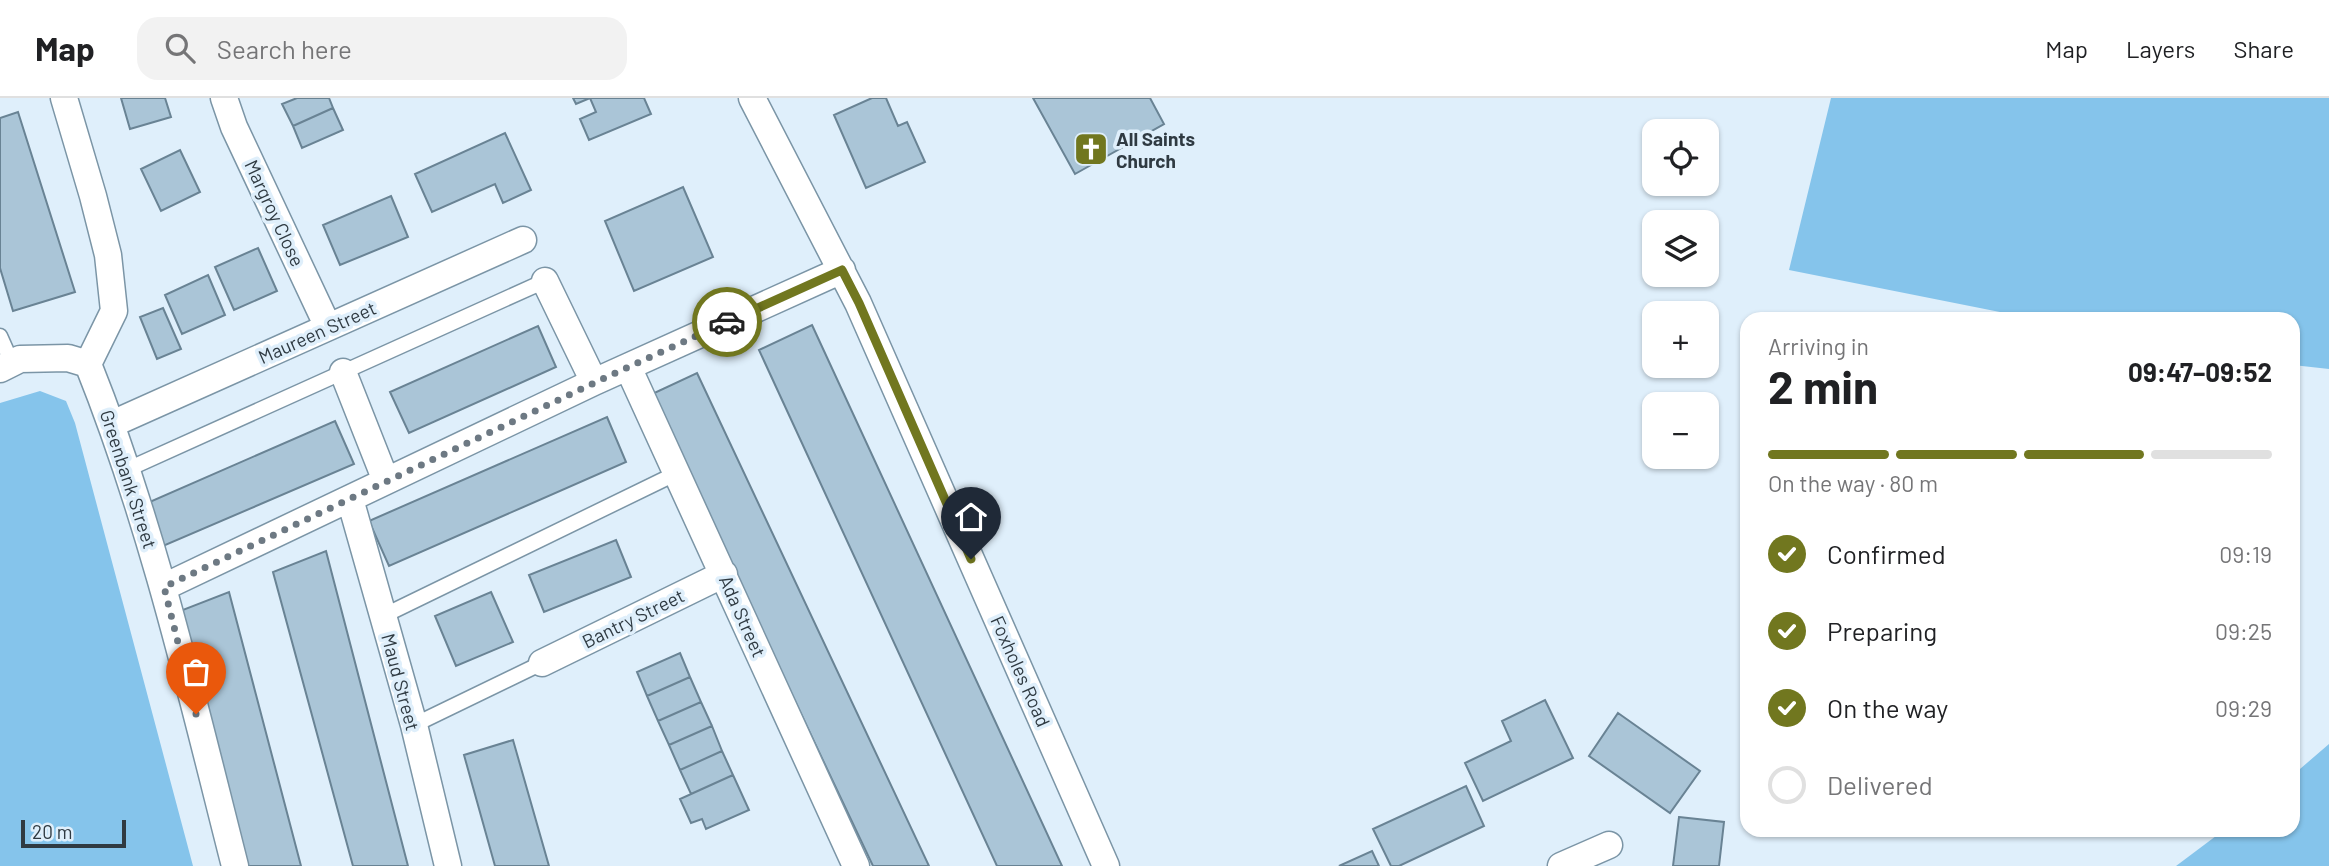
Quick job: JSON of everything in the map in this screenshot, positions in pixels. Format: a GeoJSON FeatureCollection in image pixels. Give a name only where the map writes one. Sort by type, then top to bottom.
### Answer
{"type":"FeatureCollection","features":[{"type":"Feature","properties":{"kind":"street"},"geometry":{"type":"LineString","coordinates":[[6,366],[20,359],[68,358],[88,364],[114,311],[108,255],[64,98]]}},
{"type":"Feature","properties":{"kind":"street","name":"Margroy Close"},"geometry":{"type":"LineString","coordinates":[[224,98],[234,127],[328,327]]}},
{"type":"Feature","properties":{"kind":"street","name":"Foxholes Road"},"geometry":{"type":"LineString","coordinates":[[752,98],[859,303],[1106,866]]}},
{"type":"Feature","properties":{"kind":"street","name":"Maureen Street"},"geometry":{"type":"LineString","coordinates":[[112,424],[523,240]]}},
{"type":"Feature","properties":{"kind":"street"},"geometry":{"type":"LineString","coordinates":[[164,587],[628,367],[842,270]]}},
{"type":"Feature","properties":{"kind":"street"},"geometry":{"type":"LineString","coordinates":[[545,281],[594,383]]}},
{"type":"Feature","properties":{"kind":"street","name":"Greenbank Street"},"geometry":{"type":"LineString","coordinates":[[88,364],[112,424],[164,587],[235,866]]}},
{"type":"Feature","properties":{"kind":"street","name":"Ada Street"},"geometry":{"type":"LineString","coordinates":[[628,367],[856,866]]}},
{"type":"Feature","properties":{"kind":"street"},"geometry":{"type":"LineString","coordinates":[[343,372],[386,481]]}},
{"type":"Feature","properties":{"kind":"street","name":"Maud Street"},"geometry":{"type":"LineString","coordinates":[[350,499],[414,725],[448,866]]}},
{"type":"Feature","properties":{"kind":"street","name":"Bantry Street"},"geometry":{"type":"LineString","coordinates":[[542,663],[724,574]]}},
{"type":"Feature","properties":{"kind":"street"},"geometry":{"type":"LineString","coordinates":[[1561,866],[1609,845]]}},
{"type":"Feature","properties":{"kind":"lane"},"geometry":{"type":"LineString","coordinates":[[127,470],[545,281]]}},
{"type":"Feature","properties":{"kind":"lane"},"geometry":{"type":"LineString","coordinates":[[0,336],[6,366]]}},
{"type":"Feature","properties":{"kind":"lane"},"geometry":{"type":"LineString","coordinates":[[383,616],[677,473]]}},
{"type":"Feature","properties":{"kind":"lane"},"geometry":{"type":"LineString","coordinates":[[414,725],[542,663]]}},
{"type":"Feature","properties":{"kind":"shaded area"},"geometry":{"type":"Polygon","coordinates":[[[1831,98],[2329,98],[2329,369],[2300,366],[2300,312],[2000,312],[1789,270],[1831,98]]]}},
{"type":"Feature","properties":{"kind":"shaded area"},"geometry":{"type":"Polygon","coordinates":[[[40,391],[66,401],[75,423],[193,866],[0,866],[0,403],[40,391]]]}},
{"type":"Feature","properties":{"kind":"shaded area"},"geometry":{"type":"Polygon","coordinates":[[[2329,744],[2329,866],[2176,866],[2215,837],[2300,837],[2300,769],[2329,744]]]}},
{"type":"Feature","properties":{"kind":"building"},"geometry":{"type":"Polygon","coordinates":[[[121,98],[165,98],[171,117],[130,129],[121,98]]]}},
{"type":"Feature","properties":{"kind":"building"},"geometry":{"type":"Polygon","coordinates":[[[297,98],[329,98],[333,108],[293,126],[282,104],[297,98]]]}},
{"type":"Feature","properties":{"kind":"building"},"geometry":{"type":"Polygon","coordinates":[[[573,98],[590,98],[576,104],[573,98]]]}},
{"type":"Feature","properties":{"kind":"building"},"geometry":{"type":"Polygon","coordinates":[[[590,98],[644,98],[651,114],[589,140],[580,119],[596,112],[590,98]]]}},
{"type":"Feature","properties":{"kind":"building"},"geometry":{"type":"Polygon","coordinates":[[[872,98],[886,98],[898,126],[907,122],[925,162],[866,188],[834,115],[872,98]]]}},
{"type":"Feature","properties":{"kind":"building","name":"All Saints Church"},"geometry":{"type":"Polygon","coordinates":[[[1033,98],[1150,98],[1164,124],[1075,174],[1033,98]]]}},
{"type":"Feature","properties":{"kind":"building"},"geometry":{"type":"Polygon","coordinates":[[[333,108],[343,130],[302,148],[293,126],[333,108]]]}},
{"type":"Feature","properties":{"kind":"building"},"geometry":{"type":"Polygon","coordinates":[[[18,112],[75,292],[13,311],[0,268],[0,118],[18,112]]]}},
{"type":"Feature","properties":{"kind":"building"},"geometry":{"type":"Polygon","coordinates":[[[505,133],[531,190],[503,203],[495,184],[432,212],[415,174],[505,133]]]}},
{"type":"Feature","properties":{"kind":"building"},"geometry":{"type":"Polygon","coordinates":[[[180,150],[200,192],[161,211],[141,169],[180,150]]]}},
{"type":"Feature","properties":{"kind":"building"},"geometry":{"type":"Polygon","coordinates":[[[683,187],[713,257],[634,291],[605,221],[683,187]]]}},
{"type":"Feature","properties":{"kind":"building"},"geometry":{"type":"Polygon","coordinates":[[[391,196],[408,237],[340,265],[323,225],[391,196]]]}},
{"type":"Feature","properties":{"kind":"building"},"geometry":{"type":"Polygon","coordinates":[[[258,248],[277,291],[234,310],[215,267],[258,248]]]}},
{"type":"Feature","properties":{"kind":"building"},"geometry":{"type":"Polygon","coordinates":[[[208,275],[225,315],[182,334],[165,295],[208,275]]]}},
{"type":"Feature","properties":{"kind":"building"},"geometry":{"type":"Polygon","coordinates":[[[163,308],[181,349],[157,359],[140,317],[163,308]]]}},
{"type":"Feature","properties":{"kind":"building"},"geometry":{"type":"Polygon","coordinates":[[[812,325],[1062,866],[997,866],[759,350],[812,325]]]}},
{"type":"Feature","properties":{"kind":"building"},"geometry":{"type":"Polygon","coordinates":[[[538,326],[556,367],[409,433],[390,392],[538,326]]]}},
{"type":"Feature","properties":{"kind":"building"},"geometry":{"type":"Polygon","coordinates":[[[697,373],[929,866],[873,866],[650,395],[697,373]]]}},
{"type":"Feature","properties":{"kind":"building"},"geometry":{"type":"Polygon","coordinates":[[[607,417],[626,462],[389,566],[369,521],[607,417]]]}},
{"type":"Feature","properties":{"kind":"building"},"geometry":{"type":"Polygon","coordinates":[[[335,421],[354,464],[163,546],[145,504],[335,421]]]}},
{"type":"Feature","properties":{"kind":"building"},"geometry":{"type":"Polygon","coordinates":[[[616,540],[631,577],[544,612],[529,575],[616,540]]]}},
{"type":"Feature","properties":{"kind":"building"},"geometry":{"type":"Polygon","coordinates":[[[326,551],[408,866],[353,866],[273,572],[326,551]]]}},
{"type":"Feature","properties":{"kind":"building"},"geometry":{"type":"Polygon","coordinates":[[[229,592],[301,866],[246,866],[180,611],[229,592]]]}},
{"type":"Feature","properties":{"kind":"building"},"geometry":{"type":"Polygon","coordinates":[[[491,592],[513,642],[456,666],[435,616],[491,592]]]}},
{"type":"Feature","properties":{"kind":"building"},"geometry":{"type":"Polygon","coordinates":[[[680,653],[690,677],[647,696],[637,672],[680,653]]]}},
{"type":"Feature","properties":{"kind":"building"},"geometry":{"type":"Polygon","coordinates":[[[690,677],[701,702],[658,721],[647,696],[690,677]]]}},
{"type":"Feature","properties":{"kind":"building"},"geometry":{"type":"Polygon","coordinates":[[[1545,700],[1573,758],[1483,801],[1465,763],[1511,741],[1502,721],[1545,700]]]}},
{"type":"Feature","properties":{"kind":"building"},"geometry":{"type":"Polygon","coordinates":[[[701,702],[712,726],[669,745],[658,721],[701,702]]]}},
{"type":"Feature","properties":{"kind":"building"},"geometry":{"type":"Polygon","coordinates":[[[1618,713],[1700,771],[1670,813],[1589,756],[1618,713]]]}},
{"type":"Feature","properties":{"kind":"building"},"geometry":{"type":"Polygon","coordinates":[[[712,726],[722,751],[680,770],[669,745],[712,726]]]}},
{"type":"Feature","properties":{"kind":"building"},"geometry":{"type":"Polygon","coordinates":[[[513,740],[549,866],[495,866],[464,755],[513,740]]]}},
{"type":"Feature","properties":{"kind":"building"},"geometry":{"type":"Polygon","coordinates":[[[722,751],[733,775],[691,794],[680,770],[722,751]]]}},
{"type":"Feature","properties":{"kind":"building"},"geometry":{"type":"Polygon","coordinates":[[[733,775],[749,810],[706,829],[702,819],[691,823],[680,799],[733,775]]]}},
{"type":"Feature","properties":{"kind":"building"},"geometry":{"type":"Polygon","coordinates":[[[1466,786],[1484,826],[1399,866],[1391,866],[1373,829],[1466,786]]]}},
{"type":"Feature","properties":{"kind":"building"},"geometry":{"type":"Polygon","coordinates":[[[1679,817],[1724,822],[1719,866],[1673,866],[1679,817]]]}},
{"type":"Feature","properties":{"kind":"building"},"geometry":{"type":"Polygon","coordinates":[[[1372,851],[1379,866],[1339,866],[1372,851]]]}},
{"type":"Feature","properties":{"kind":"way so far"},"geometry":{"type":"LineString","coordinates":[[196,714],[164,587],[727,322]]}},
{"type":"Feature","properties":{"kind":"place","name":"All Saints Church"},"geometry":{"type":"Point","coordinates":[1091,149]}},
{"type":"Feature","properties":{"kind":"route"},"geometry":{"type":"LineString","coordinates":[[727,322],[842,270],[971,559]]}}]}
